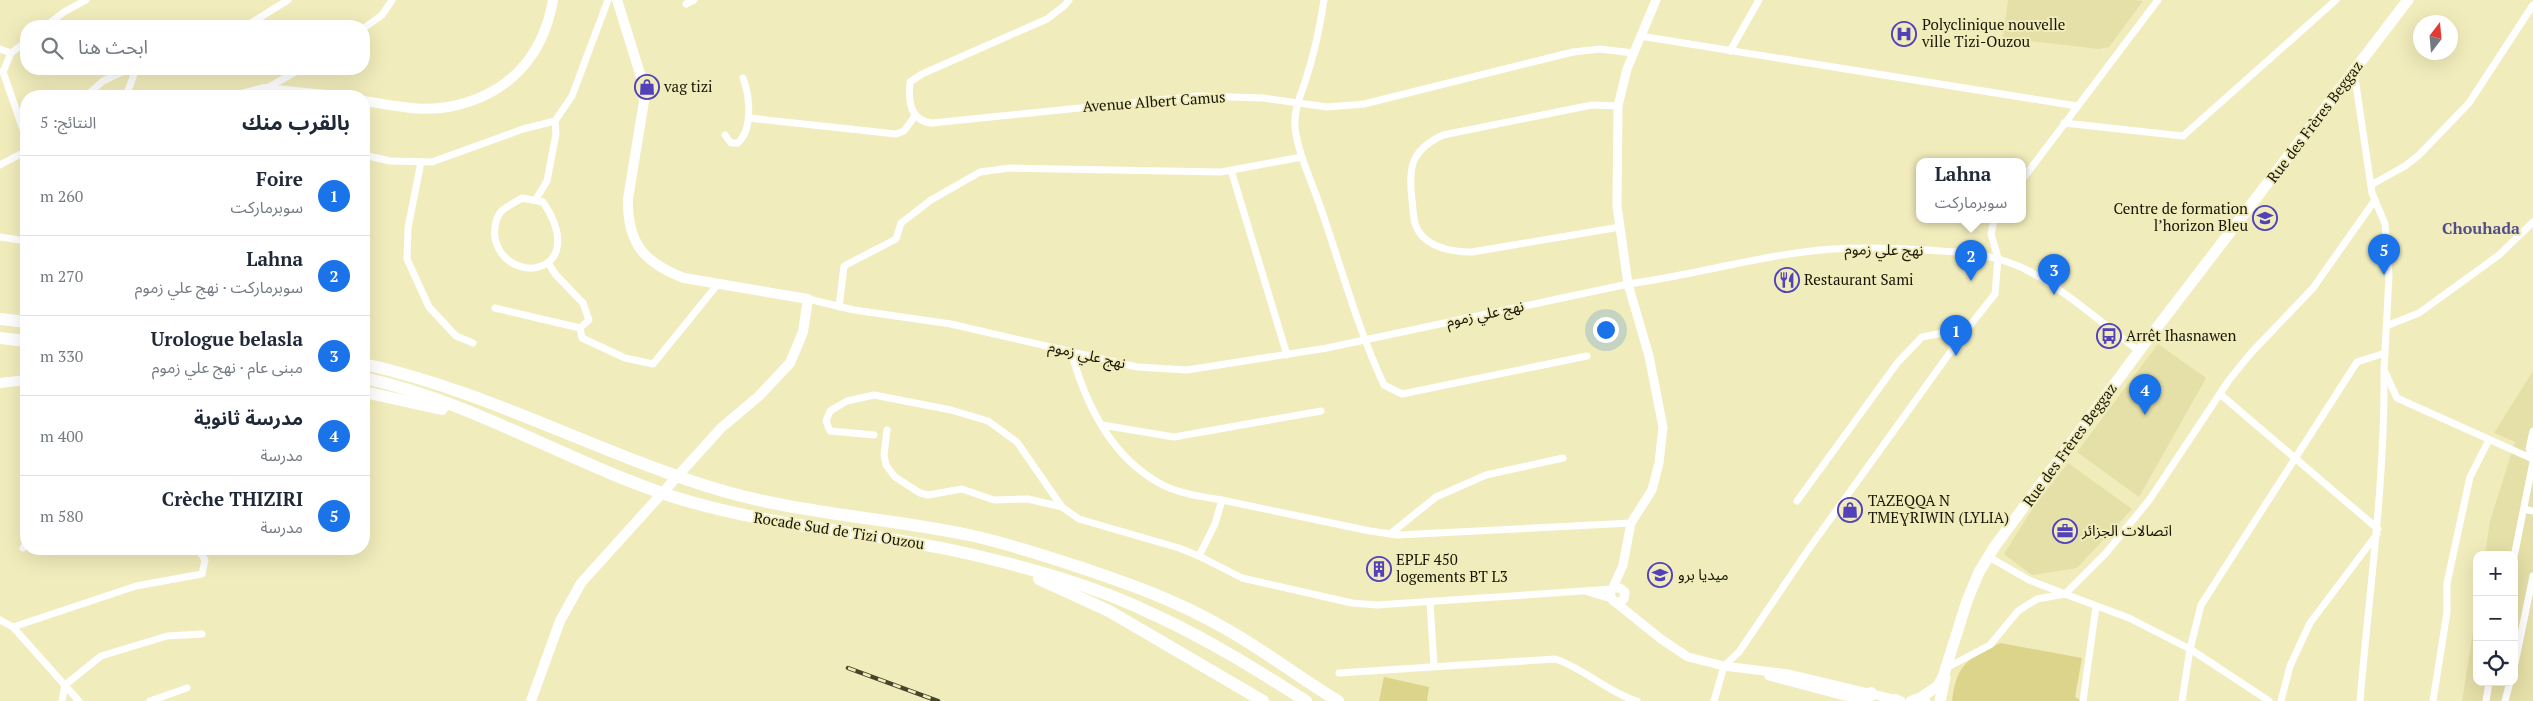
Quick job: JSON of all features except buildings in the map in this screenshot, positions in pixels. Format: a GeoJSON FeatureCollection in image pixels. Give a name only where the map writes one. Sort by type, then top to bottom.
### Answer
{"type":"FeatureCollection","features":[{"type":"Feature","properties":{"kind":"highway"},"geometry":{"type":"LineString","coordinates":[[0,319],[20,321]]}},
{"type":"Feature","properties":{"kind":"highway"},"geometry":{"type":"LineString","coordinates":[[5,339],[20,340]]}},
{"type":"Feature","properties":{"kind":"highway"},"geometry":{"type":"LineString","coordinates":[[370,358],[408,374]]}},
{"type":"Feature","properties":{"kind":"highway"},"geometry":{"type":"LineString","coordinates":[[370,365],[408,374]]}},
{"type":"Feature","properties":{"kind":"highway","name":"Rocade Sud de Tizi Ouzou"},"geometry":{"type":"LineString","coordinates":[[408,374],[465,393],[662,471],[725,491],[824,512],[970,535],[1049,557],[1116,580],[1161,597],[1218,624],[1338,701]]}},
{"type":"Feature","properties":{"kind":"highway","name":"Rocade Sud de Tizi Ouzou"},"geometry":{"type":"LineString","coordinates":[[370,380],[429,397],[570,456],[664,493],[698,504],[806,527],[917,544],[1058,577],[1156,615],[1241,660],[1306,701]]}},
{"type":"Feature","properties":{"kind":"highway"},"geometry":{"type":"LineString","coordinates":[[370,393],[480,417]]}},
{"type":"Feature","properties":{"kind":"highway"},"geometry":{"type":"LineString","coordinates":[[998,562],[1109,611],[1263,701]]}},
{"type":"Feature","properties":{"kind":"main road"},"geometry":{"type":"LineString","coordinates":[[370,102],[419,108],[447,107],[475,99],[499,88],[521,69],[538,48],[549,23],[553,0]]}},
{"type":"Feature","properties":{"kind":"main road"},"geometry":{"type":"LineString","coordinates":[[531,701],[569,601],[581,583],[721,428],[760,396],[790,364],[803,332],[808,300],[684,278],[665,271],[640,249],[632,234],[628,215],[628,199],[644,101],[644,83],[616,0]]}},
{"type":"Feature","properties":{"kind":"main road","name":"Rue des Frères Beggaz"},"geometry":{"type":"LineString","coordinates":[[1946,668],[1967,601],[1989,557],[2139,351],[2408,0]]}},
{"type":"Feature","properties":{"kind":"main road"},"geometry":{"type":"LineString","coordinates":[[260,90],[275,90]]}},
{"type":"Feature","properties":{"kind":"main road"},"geometry":{"type":"LineString","coordinates":[[0,383],[20,381]]}},
{"type":"Feature","properties":{"kind":"main road"},"geometry":{"type":"LineString","coordinates":[[1915,700],[1938,686],[1946,668]]}},
{"type":"Feature","properties":{"kind":"main road"},"geometry":{"type":"LineString","coordinates":[[1940,701],[1946,668]]}},
{"type":"Feature","properties":{"kind":"street"},"geometry":{"type":"LineString","coordinates":[[54,20],[86,0]]}},
{"type":"Feature","properties":{"kind":"street"},"geometry":{"type":"LineString","coordinates":[[256,20],[288,0]]}},
{"type":"Feature","properties":{"kind":"street"},"geometry":{"type":"LineString","coordinates":[[370,24],[382,15],[392,0]]}},
{"type":"Feature","properties":{"kind":"street"},"geometry":{"type":"LineString","coordinates":[[536,199],[547,181],[556,134],[555,122],[572,96],[608,0]]}},
{"type":"Feature","properties":{"kind":"street"},"geometry":{"type":"LineString","coordinates":[[686,4],[694,0]]}},
{"type":"Feature","properties":{"kind":"street"},"geometry":{"type":"LineString","coordinates":[[749,118],[896,134],[904,131],[915,116],[909,94],[910,82],[922,74],[1046,19],[1069,0]]}},
{"type":"Feature","properties":{"kind":"street"},"geometry":{"type":"LineString","coordinates":[[1324,0],[1305,82],[1296,104],[1294,121],[1302,157],[1320,205],[1363,340],[1384,385],[1402,394],[1587,356]]}},
{"type":"Feature","properties":{"kind":"street"},"geometry":{"type":"LineString","coordinates":[[1613,601],[1610,594],[1614,589],[1623,565],[1631,523],[1652,490],[1659,463],[1663,427],[1649,356],[1628,284],[1617,206],[1618,106],[1633,53],[1656,0]]}},
{"type":"Feature","properties":{"kind":"street"},"geometry":{"type":"LineString","coordinates":[[1730,50],[1759,0]]}},
{"type":"Feature","properties":{"kind":"street"},"geometry":{"type":"LineString","coordinates":[[2026,175],[2158,0]]}},
{"type":"Feature","properties":{"kind":"street"},"geometry":{"type":"LineString","coordinates":[[2064,123],[2183,136],[2336,0]]}},
{"type":"Feature","properties":{"kind":"street"},"geometry":{"type":"LineString","coordinates":[[2371,185],[2405,166],[2438,136],[2469,103],[2533,5]]}},
{"type":"Feature","properties":{"kind":"street"},"geometry":{"type":"LineString","coordinates":[[1640,36],[2077,106]]}},
{"type":"Feature","properties":{"kind":"street"},"geometry":{"type":"LineString","coordinates":[[20,46],[11,53],[3,72],[20,121]]}},
{"type":"Feature","properties":{"kind":"street"},"geometry":{"type":"LineString","coordinates":[[0,49],[11,53]]}},
{"type":"Feature","properties":{"kind":"street","name":"Avenue Albert Camus"},"geometry":{"type":"LineString","coordinates":[[915,116],[923,122],[932,123],[1198,96],[1263,98],[1327,107],[1364,104],[1573,52],[1600,49],[1633,53]]}},
{"type":"Feature","properties":{"kind":"street"},"geometry":{"type":"LineString","coordinates":[[2354,71],[2371,185],[2385,224],[2389,276],[2378,531],[2370,578],[2360,701]]}},
{"type":"Feature","properties":{"kind":"street"},"geometry":{"type":"LineString","coordinates":[[93,90],[103,81],[116,75]]}},
{"type":"Feature","properties":{"kind":"street"},"geometry":{"type":"LineString","coordinates":[[128,90],[134,75]]}},
{"type":"Feature","properties":{"kind":"street"},"geometry":{"type":"LineString","coordinates":[[264,89],[290,75]]}},
{"type":"Feature","properties":{"kind":"street"},"geometry":{"type":"LineString","coordinates":[[725,135],[731,144],[738,143],[749,118],[744,78]]}},
{"type":"Feature","properties":{"kind":"street"},"geometry":{"type":"LineString","coordinates":[[1618,106],[1592,105],[1443,134],[1420,150],[1411,166],[1410,180],[1415,224],[1423,236],[1437,247],[1452,252],[1472,252],[1620,226]]}},
{"type":"Feature","properties":{"kind":"street"},"geometry":{"type":"LineString","coordinates":[[370,157],[390,162],[432,162],[523,129],[555,122]]}},
{"type":"Feature","properties":{"kind":"street"},"geometry":{"type":"LineString","coordinates":[[0,165],[20,154]]}},
{"type":"Feature","properties":{"kind":"street"},"geometry":{"type":"LineString","coordinates":[[839,307],[844,266],[896,239],[901,224],[931,200],[980,172],[1009,168],[1221,172],[1302,157]]}},
{"type":"Feature","properties":{"kind":"street"},"geometry":{"type":"LineString","coordinates":[[421,162],[408,228],[407,259],[429,307],[456,336],[473,343]]}},
{"type":"Feature","properties":{"kind":"street"},"geometry":{"type":"LineString","coordinates":[[1231,170],[1287,355]]}},
{"type":"Feature","properties":{"kind":"street"},"geometry":{"type":"LineString","coordinates":[[522,198],[536,199],[543,202],[556,225],[559,240],[557,254],[548,263],[531,268],[513,265],[500,255],[493,235],[500,213],[522,198]]}},
{"type":"Feature","properties":{"kind":"street"},"geometry":{"type":"LineString","coordinates":[[1946,668],[1990,645],[2018,612],[2037,599],[2065,594],[2106,554],[2150,499],[2220,394],[2250,353],[2313,288],[2375,200]]}},
{"type":"Feature","properties":{"kind":"street"},"geometry":{"type":"LineString","coordinates":[[2386,326],[2419,313],[2499,256],[2533,222]]}},
{"type":"Feature","properties":{"kind":"street"},"geometry":{"type":"LineString","coordinates":[[1714,701],[1724,666],[1739,652],[1808,550],[1964,333],[1995,294],[1998,258],[1991,234],[1993,223]]}},
{"type":"Feature","properties":{"kind":"street"},"geometry":{"type":"LineString","coordinates":[[0,237],[20,239]]}},
{"type":"Feature","properties":{"kind":"street","name":"نهج علي زموم"},"geometry":{"type":"LineString","coordinates":[[808,300],[839,307],[951,324],[1137,367],[1187,370],[1287,355],[1628,284],[1675,278],[1776,257],[1832,249],[1906,249],[1966,252],[1998,258],[2018,266],[2050,285],[2139,351]]}},
{"type":"Feature","properties":{"kind":"street"},"geometry":{"type":"LineString","coordinates":[[548,263],[556,275],[584,303],[588,320],[580,328]]}},
{"type":"Feature","properties":{"kind":"street"},"geometry":{"type":"LineString","coordinates":[[580,328],[582,338],[625,358],[653,364],[718,284]]}},
{"type":"Feature","properties":{"kind":"street"},"geometry":{"type":"LineString","coordinates":[[495,308],[580,328]]}},
{"type":"Feature","properties":{"kind":"street"},"geometry":{"type":"LineString","coordinates":[[1797,501],[1898,362],[1922,337],[1958,330],[1964,333]]}},
{"type":"Feature","properties":{"kind":"street"},"geometry":{"type":"LineString","coordinates":[[1071,351],[1081,386],[1102,424],[1126,461],[1161,484],[1222,500],[1390,534],[1631,523]]}},
{"type":"Feature","properties":{"kind":"street"},"geometry":{"type":"LineString","coordinates":[[2182,701],[2190,648],[2201,605],[2295,460],[2303,443],[2357,362],[2385,353]]}},
{"type":"Feature","properties":{"kind":"street"},"geometry":{"type":"LineString","coordinates":[[2384,370],[2397,398],[2533,460]]}},
{"type":"Feature","properties":{"kind":"street"},"geometry":{"type":"LineString","coordinates":[[2220,394],[2378,531]]}},
{"type":"Feature","properties":{"kind":"street"},"geometry":{"type":"LineString","coordinates":[[874,435],[830,431],[826,421],[830,411],[847,401],[874,396],[951,410],[988,421],[1017,442],[1062,507],[1079,519],[1179,548],[1242,578],[1352,603],[1378,605],[1614,589],[1618,587],[1625,592],[1636,618]]}},
{"type":"Feature","properties":{"kind":"street"},"geometry":{"type":"LineString","coordinates":[[1102,424],[1174,437],[1321,411]]}},
{"type":"Feature","properties":{"kind":"street"},"geometry":{"type":"LineString","coordinates":[[887,430],[884,455],[886,465],[895,477],[920,493],[928,495],[962,489],[994,500],[1028,499],[1062,507]]}},
{"type":"Feature","properties":{"kind":"street"},"geometry":{"type":"LineString","coordinates":[[2515,551],[2533,460],[2529,448],[2533,431]]}},
{"type":"Feature","properties":{"kind":"street"},"geometry":{"type":"LineString","coordinates":[[2434,701],[2447,612],[2447,583],[2470,477],[2488,440]]}},
{"type":"Feature","properties":{"kind":"street"},"geometry":{"type":"LineString","coordinates":[[1390,534],[1436,496],[1486,475],[1563,458]]}},
{"type":"Feature","properties":{"kind":"street"},"geometry":{"type":"LineString","coordinates":[[1199,556],[1215,524],[1222,500]]}},
{"type":"Feature","properties":{"kind":"street"},"geometry":{"type":"LineString","coordinates":[[2524,509],[2533,511]]}},
{"type":"Feature","properties":{"kind":"street"},"geometry":{"type":"LineString","coordinates":[[2281,701],[2290,666],[2310,623],[2378,531]]}},
{"type":"Feature","properties":{"kind":"street"},"geometry":{"type":"LineString","coordinates":[[14,627],[136,586],[202,574],[205,560],[202,555]]}},
{"type":"Feature","properties":{"kind":"street"},"geometry":{"type":"LineString","coordinates":[[1989,557],[2028,580],[2129,618],[2190,648],[2269,701]]}},
{"type":"Feature","properties":{"kind":"street"},"geometry":{"type":"LineString","coordinates":[[1613,601],[1623,601],[1625,592],[1623,565]]}},
{"type":"Feature","properties":{"kind":"street"},"geometry":{"type":"LineString","coordinates":[[2518,649],[2533,576]]}},
{"type":"Feature","properties":{"kind":"street"},"geometry":{"type":"LineString","coordinates":[[1580,590],[1613,601],[1661,640],[1688,657],[1724,666],[1740,666],[1788,674],[1867,698],[1898,701]]}},
{"type":"Feature","properties":{"kind":"street"},"geometry":{"type":"LineString","coordinates":[[1430,602],[1434,666]]}},
{"type":"Feature","properties":{"kind":"street"},"geometry":{"type":"LineString","coordinates":[[2083,701],[2096,606]]}},
{"type":"Feature","properties":{"kind":"street"},"geometry":{"type":"LineString","coordinates":[[0,620],[14,627],[80,701]]}},
{"type":"Feature","properties":{"kind":"street"},"geometry":{"type":"LineString","coordinates":[[62,701],[66,685],[101,656],[166,636],[202,634]]}},
{"type":"Feature","properties":{"kind":"street"},"geometry":{"type":"LineString","coordinates":[[1339,673],[1555,659],[1568,663],[1612,691],[1636,701]]}},
{"type":"Feature","properties":{"kind":"street"},"geometry":{"type":"LineString","coordinates":[[2486,701],[2488,686]]}},
{"type":"Feature","properties":{"kind":"street"},"geometry":{"type":"LineString","coordinates":[[2505,701],[2509,686]]}},
{"type":"Feature","properties":{"kind":"street"},"geometry":{"type":"LineString","coordinates":[[150,701],[187,688]]}},
{"type":"Feature","properties":{"kind":"shaded area"},"geometry":{"type":"Polygon","coordinates":[[[2008,0],[2143,1],[2109,47],[2099,49],[2003,38],[2008,0]]]}},
{"type":"Feature","properties":{"kind":"shaded area"},"geometry":{"type":"Polygon","coordinates":[[[2158,344],[2206,378],[2139,497],[2077,452],[2158,344]]]}},
{"type":"Feature","properties":{"kind":"shaded area"},"geometry":{"type":"Polygon","coordinates":[[[2533,371],[2533,701],[2462,701],[2473,632],[2473,686],[2518,686],[2518,551],[2486,551],[2490,521],[2515,442],[2494,433],[2533,371]]]}},
{"type":"Feature","properties":{"kind":"shaded area","name":"اتصالات الجزائر"},"geometry":{"type":"Polygon","coordinates":[[[2068,463],[2132,509],[2077,568],[2032,575],[2004,554],[2033,508],[2068,463]]]}},
{"type":"Feature","properties":{"kind":"shaded area"},"geometry":{"type":"Polygon","coordinates":[[[2000,643],[2082,658],[2075,697],[2082,701],[1952,701],[1954,688],[1961,670],[1972,659],[2000,643]]]}},
{"type":"Feature","properties":{"kind":"shaded area"},"geometry":{"type":"Polygon","coordinates":[[[1384,677],[1429,687],[1427,701],[1379,701],[1384,677]]]}},
{"type":"Feature","properties":{"kind":"railway"},"geometry":{"type":"LineString","coordinates":[[848,668],[938,701]]}},
{"type":"Feature","properties":{"kind":"place","name":"Polyclinique nouvelle ville Tizi-Ouzou"},"geometry":{"type":"Point","coordinates":[1904,34]}},
{"type":"Feature","properties":{"kind":"place","name":"vag tizi"},"geometry":{"type":"Point","coordinates":[647,87]}},
{"type":"Feature","properties":{"kind":"place","name":"Centre de formation l’horizon Bleu"},"geometry":{"type":"Point","coordinates":[2265,218]}},
{"type":"Feature","properties":{"kind":"place","name":"Crèche THIZIRI"},"geometry":{"type":"Point","coordinates":[2384,275]}},
{"type":"Feature","properties":{"kind":"place","name":"Restaurant Sami"},"geometry":{"type":"Point","coordinates":[1787,280]}},
{"type":"Feature","properties":{"kind":"place","name":"Lahna"},"geometry":{"type":"Point","coordinates":[1971,281]}},
{"type":"Feature","properties":{"kind":"place","name":"Urologue belasla"},"geometry":{"type":"Point","coordinates":[2054,295]}},
{"type":"Feature","properties":{"kind":"place","name":"Arrêt Ihasnawen"},"geometry":{"type":"Point","coordinates":[2109,336]}},
{"type":"Feature","properties":{"kind":"place","name":"Foire"},"geometry":{"type":"Point","coordinates":[1956,356]}},
{"type":"Feature","properties":{"kind":"place","name":"مدرسة ثانوية"},"geometry":{"type":"Point","coordinates":[2145,415]}},
{"type":"Feature","properties":{"kind":"place","name":"TAZEQQA N TMEƔRIWIN (LYLIA)"},"geometry":{"type":"Point","coordinates":[1850,510]}},
{"type":"Feature","properties":{"kind":"place","name":"اتصالات الجزائر"},"geometry":{"type":"Point","coordinates":[2065,531]}},
{"type":"Feature","properties":{"kind":"place","name":"EPLF 450 logements BT L3"},"geometry":{"type":"Point","coordinates":[1379,569]}},
{"type":"Feature","properties":{"kind":"place","name":"ميديا برو"},"geometry":{"type":"Point","coordinates":[1660,575]}},
{"type":"Feature","properties":{"kind":"district","name":"Chouhada"},"geometry":{"type":"Point","coordinates":[2481,228]}}]}
